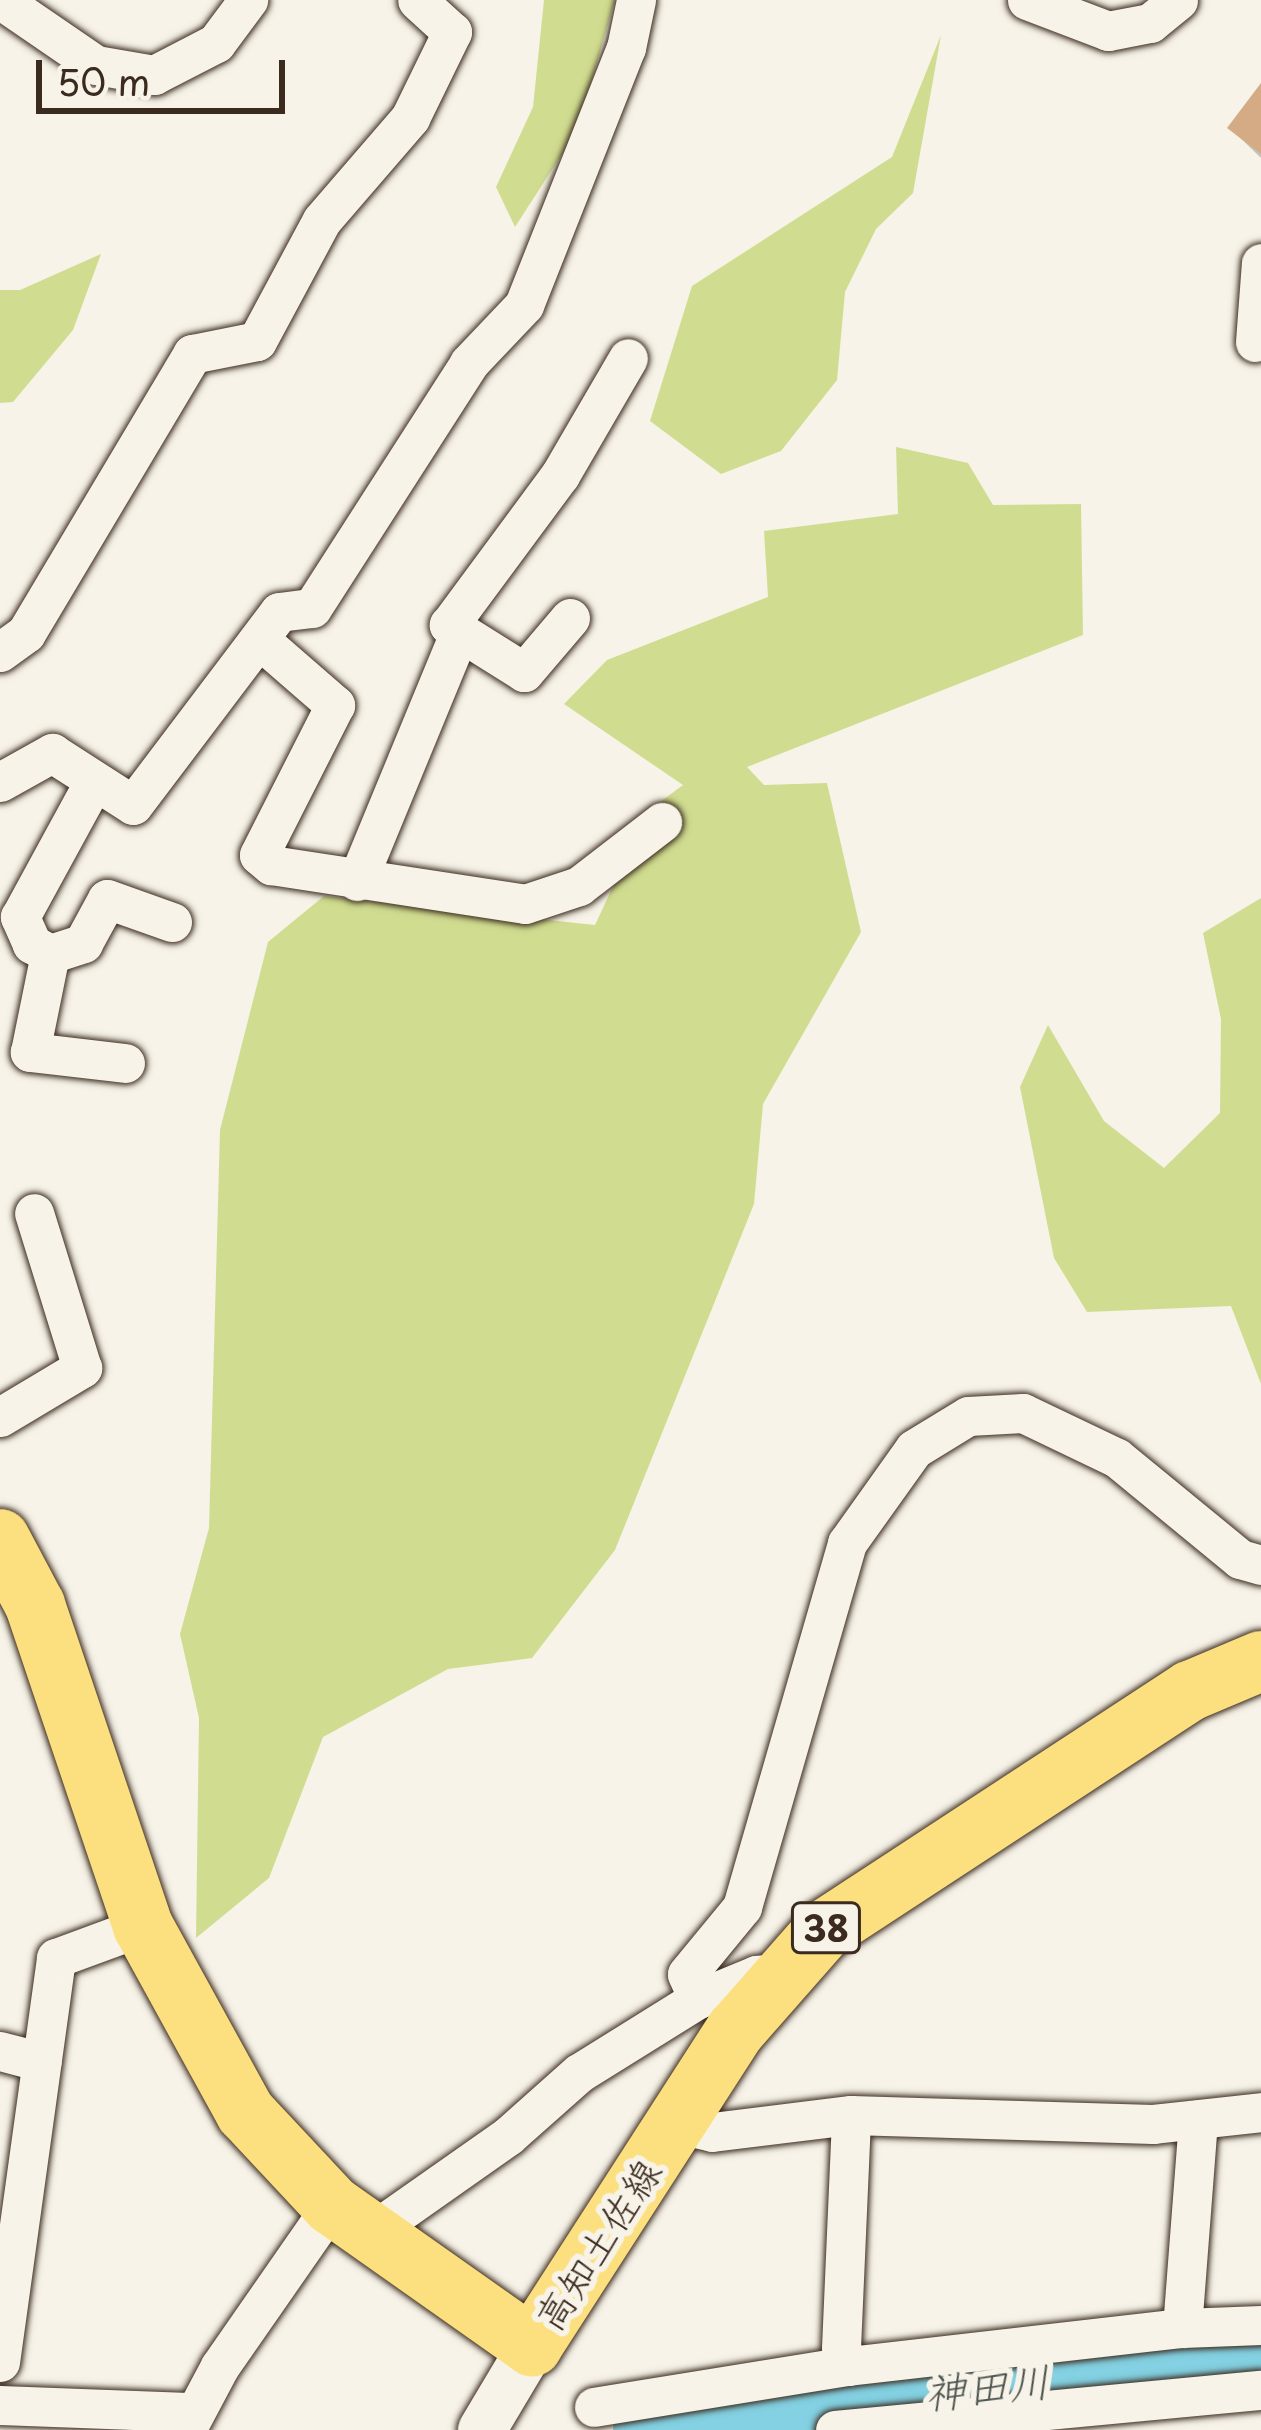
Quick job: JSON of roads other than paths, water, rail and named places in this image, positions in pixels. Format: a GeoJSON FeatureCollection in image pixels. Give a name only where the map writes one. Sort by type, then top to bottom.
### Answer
{"type":"FeatureCollection","features":[{"type":"Feature","properties":{"kind":"main road","name":"高知土佐線"},"geometry":{"type":"LineString","coordinates":[[0,1539],[18,1604],[143,1926],[246,2113],[351,2219],[532,2346],[736,2030],[867,1897],[1190,1691],[1261,1661]]}},
{"type":"Feature","properties":{"kind":"street"},"geometry":{"type":"LineString","coordinates":[[2,0],[96,65],[154,75],[216,43],[248,0]]}},
{"type":"Feature","properties":{"kind":"street"},"geometry":{"type":"LineString","coordinates":[[0,652],[26,633],[50,596],[109,503],[154,406],[192,354],[257,341],[322,220],[410,118],[452,32],[417,0]]}},
{"type":"Feature","properties":{"kind":"street"},"geometry":{"type":"LineString","coordinates":[[0,782],[52,753],[134,806],[279,612],[312,608],[469,363],[524,305],[626,48],[635,0]]}},
{"type":"Feature","properties":{"kind":"street"},"geometry":{"type":"LineString","coordinates":[[1027,0],[1108,31],[1150,23],[1178,0]]}},
{"type":"Feature","properties":{"kind":"street"},"geometry":{"type":"LineString","coordinates":[[1255,342],[1261,263]]}},
{"type":"Feature","properties":{"kind":"street"},"geometry":{"type":"LineString","coordinates":[[570,618],[524,672],[449,625],[470,590],[560,475],[628,358]]}},
{"type":"Feature","properties":{"kind":"street"},"geometry":{"type":"LineString","coordinates":[[357,881],[459,633]]}},
{"type":"Feature","properties":{"kind":"street"},"geometry":{"type":"LineString","coordinates":[[259,639],[335,705],[259,855],[271,866],[525,904],[579,886],[662,822]]}},
{"type":"Feature","properties":{"kind":"street"},"geometry":{"type":"LineString","coordinates":[[93,783],[20,917],[32,944],[50,954],[83,944],[107,898],[172,922]]}},
{"type":"Feature","properties":{"kind":"street"},"geometry":{"type":"LineString","coordinates":[[50,954],[30,1052],[125,1064]]}},
{"type":"Feature","properties":{"kind":"street"},"geometry":{"type":"LineString","coordinates":[[0,1417],[82,1368],[34,1213]]}},
{"type":"Feature","properties":{"kind":"street"},"geometry":{"type":"LineString","coordinates":[[698,1999],[687,1975],[742,1907],[847,1543],[914,1449],[968,1416],[1023,1413],[1117,1458],[1240,1559],[1261,1564]]}},
{"type":"Feature","properties":{"kind":"street"},"geometry":{"type":"LineString","coordinates":[[0,2362],[9,2228],[42,2062],[56,1958],[143,1926]]}},
{"type":"Feature","properties":{"kind":"street"},"geometry":{"type":"LineString","coordinates":[[0,2404],[190,2421],[351,2219],[508,2136],[579,2073],[698,1999],[756,1975],[789,1972]]}},
{"type":"Feature","properties":{"kind":"street"},"geometry":{"type":"LineString","coordinates":[[0,2050],[42,2062]]}},
{"type":"Feature","properties":{"kind":"street"},"geometry":{"type":"LineString","coordinates":[[674,2123],[712,2132],[851,2115],[1044,2126],[1198,2120],[1261,2112]]}},
{"type":"Feature","properties":{"kind":"street"},"geometry":{"type":"LineString","coordinates":[[848,2366],[841,2348],[851,2115]]}},
{"type":"Feature","properties":{"kind":"street"},"geometry":{"type":"LineString","coordinates":[[1182,2328],[1198,2120]]}},
{"type":"Feature","properties":{"kind":"street"},"geometry":{"type":"LineString","coordinates":[[594,2407],[848,2366],[1182,2328],[1261,2325]]}},
{"type":"Feature","properties":{"kind":"street"},"geometry":{"type":"LineString","coordinates":[[486,2423],[532,2346]]}},
{"type":"Feature","properties":{"kind":"street"},"geometry":{"type":"LineString","coordinates":[[835,2430],[1261,2390]]}},
{"type":"Feature","properties":{"kind":"waterway","name":"神田川"},"geometry":{"type":"LineString","coordinates":[[643,2430],[828,2402],[1261,2359]]}}]}
